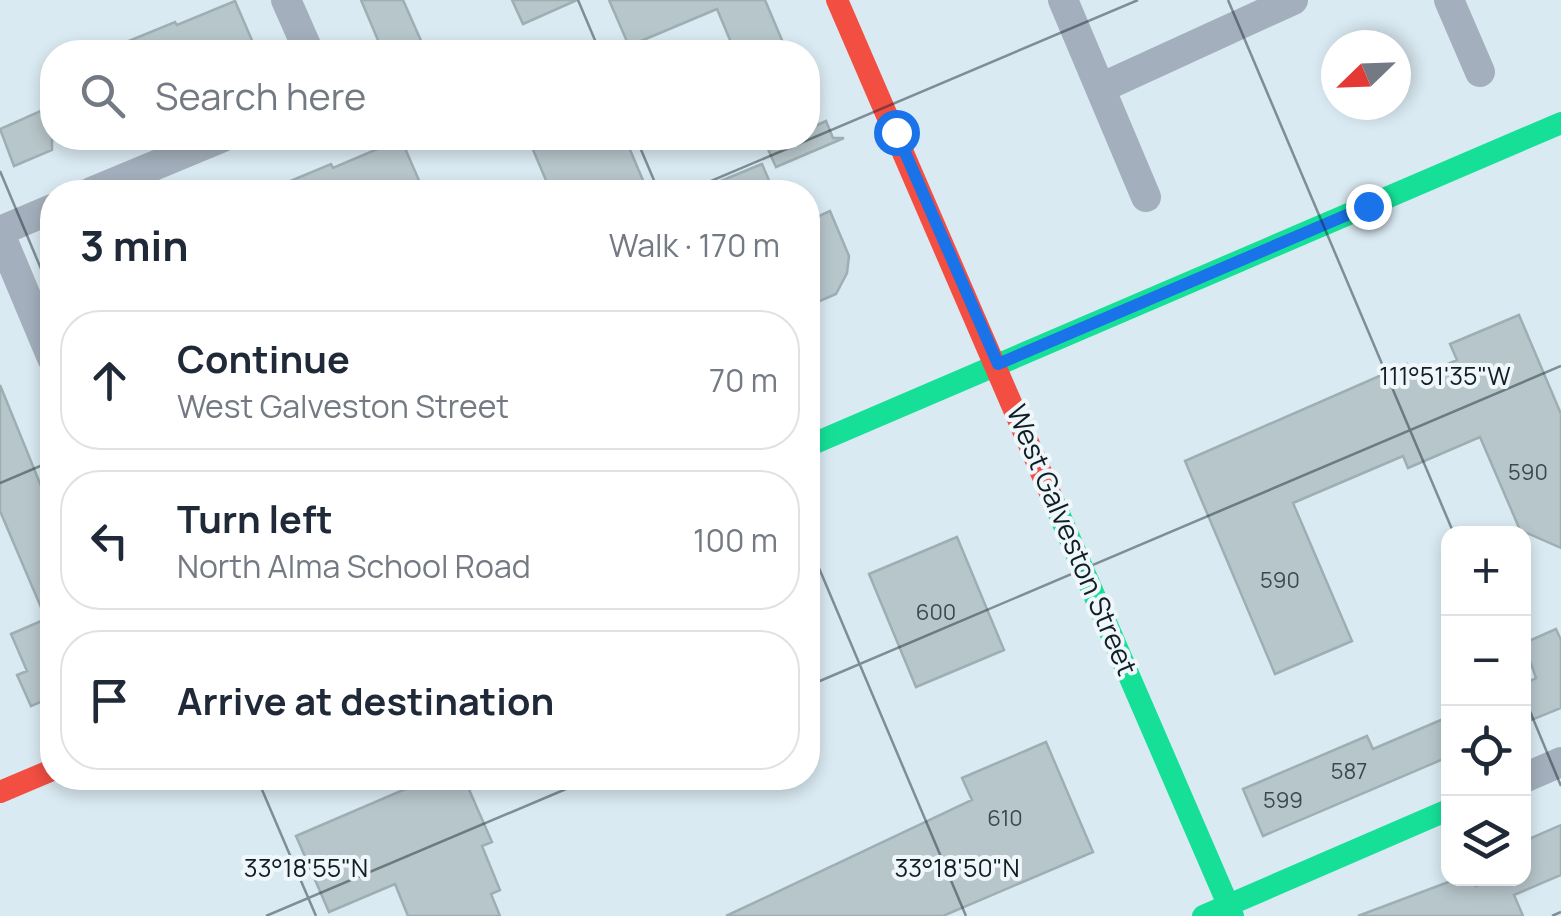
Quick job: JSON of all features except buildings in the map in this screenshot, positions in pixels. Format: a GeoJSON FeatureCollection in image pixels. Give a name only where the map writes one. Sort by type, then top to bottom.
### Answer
{"type":"FeatureCollection","features":[{"type":"Feature","properties":{"kind":"street"},"geometry":{"type":"LineString","coordinates":[[286,0],[304,40]]}},
{"type":"Feature","properties":{"kind":"street","name":"West Galveston Street"},"geometry":{"type":"LineString","coordinates":[[838,0],[1230,910]]}},
{"type":"Feature","properties":{"kind":"street"},"geometry":{"type":"LineString","coordinates":[[1062,0],[1146,197]]}},
{"type":"Feature","properties":{"kind":"street"},"geometry":{"type":"LineString","coordinates":[[1102,87],[1293,0]]}},
{"type":"Feature","properties":{"kind":"street"},"geometry":{"type":"LineString","coordinates":[[1449,0],[1480,72]]}},
{"type":"Feature","properties":{"kind":"street"},"geometry":{"type":"LineString","coordinates":[[820,441],[1561,123]]}},
{"type":"Feature","properties":{"kind":"street"},"geometry":{"type":"LineString","coordinates":[[120,180],[191,150]]}},
{"type":"Feature","properties":{"kind":"street"},"geometry":{"type":"LineString","coordinates":[[40,215],[0,233],[40,329]]}},
{"type":"Feature","properties":{"kind":"street"},"geometry":{"type":"LineString","coordinates":[[1531,775],[1561,762]]}},
{"type":"Feature","properties":{"kind":"street"},"geometry":{"type":"LineString","coordinates":[[0,792],[40,775]]}},
{"type":"Feature","properties":{"kind":"street"},"geometry":{"type":"LineString","coordinates":[[1203,916],[1230,910],[1441,813]]}},
{"type":"Feature","properties":{"kind":"traffic: fast"},"geometry":{"type":"LineString","coordinates":[[820,441],[1561,123]]}},
{"type":"Feature","properties":{"kind":"traffic: fast"},"geometry":{"type":"LineString","coordinates":[[1053,500],[1233,916]]}},
{"type":"Feature","properties":{"kind":"traffic: fast"},"geometry":{"type":"LineString","coordinates":[[1203,916],[1441,813]]}},
{"type":"Feature","properties":{"kind":"traffic: jam"},"geometry":{"type":"LineString","coordinates":[[837,0],[1053,500]]}},
{"type":"Feature","properties":{"kind":"traffic: jam"},"geometry":{"type":"LineString","coordinates":[[0,792],[40,775]]}},
{"type":"Feature","properties":{"kind":"route"},"geometry":{"type":"LineString","coordinates":[[896,132],[998,364],[1368,206]]}}]}
